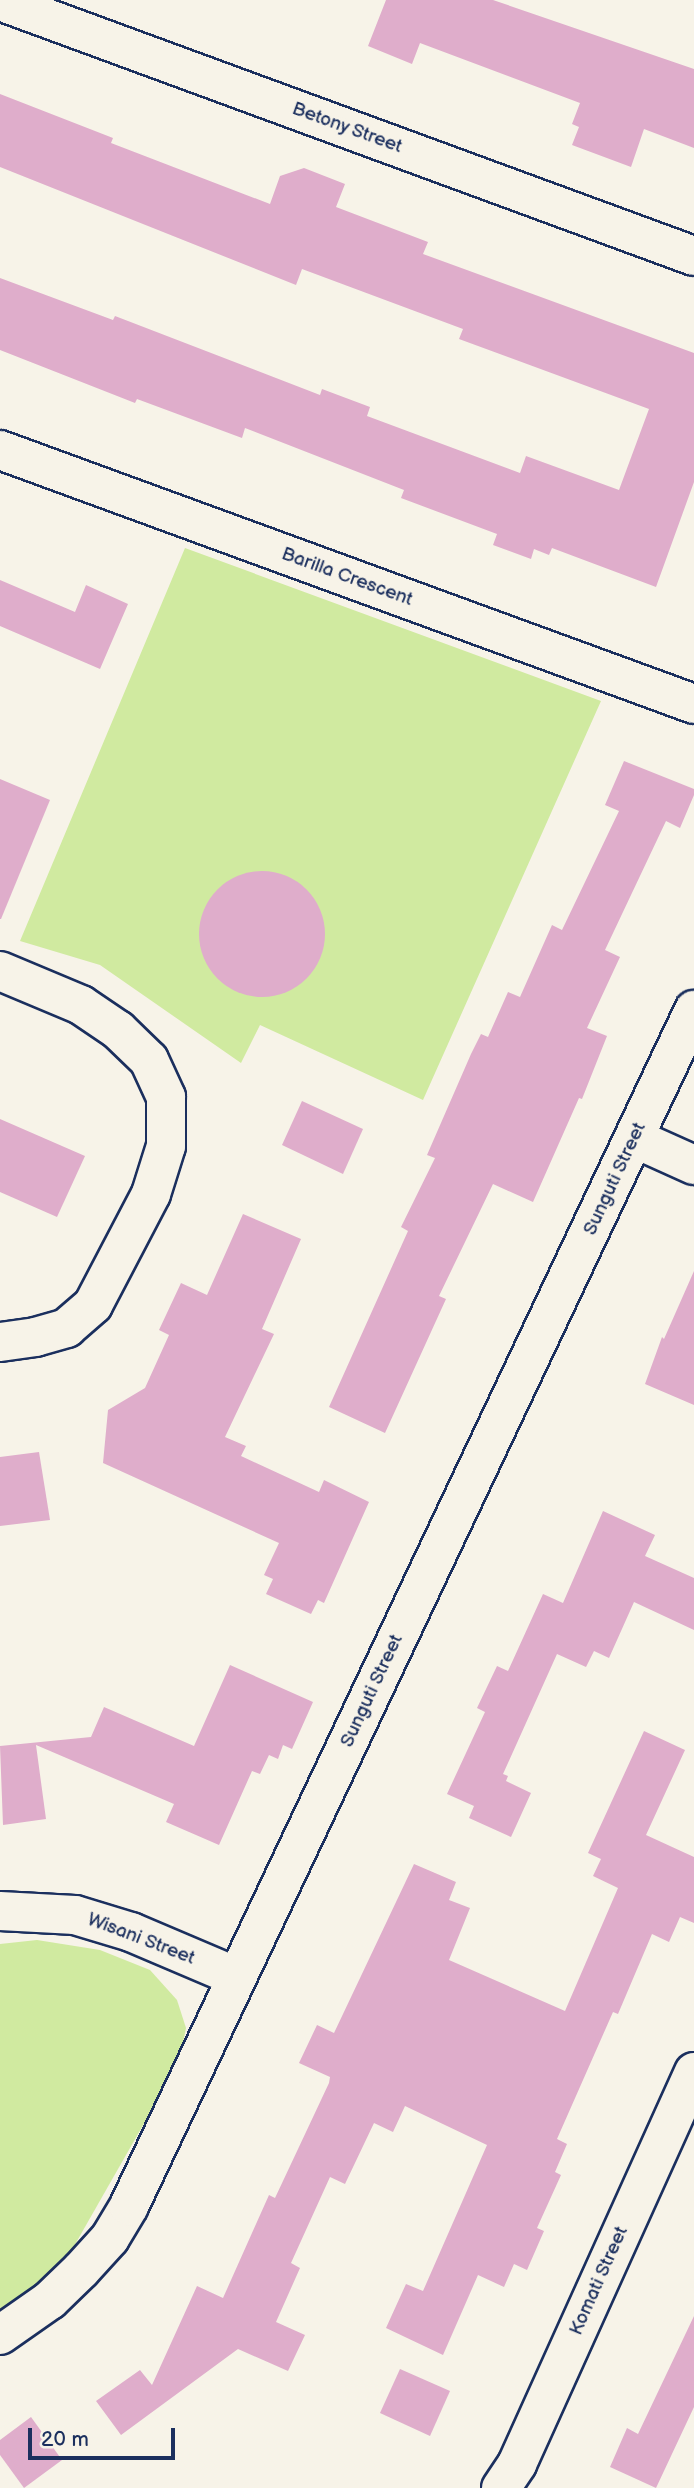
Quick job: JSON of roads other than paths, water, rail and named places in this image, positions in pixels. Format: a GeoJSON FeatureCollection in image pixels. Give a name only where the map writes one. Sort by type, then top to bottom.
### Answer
{"type":"FeatureCollection","features":[{"type":"Feature","properties":{"kind":"street","name":"Betony Street"},"geometry":{"type":"LineString","coordinates":[[0,1],[694,256]]}},
{"type":"Feature","properties":{"kind":"street","name":"Barilla Crescent"},"geometry":{"type":"LineString","coordinates":[[0,450],[694,704]]}},
{"type":"Feature","properties":{"kind":"street"},"geometry":{"type":"LineString","coordinates":[[0,971],[81,1006],[118,1030],[149,1060],[166,1097],[166,1146],[151,1194],[93,1305],[67,1328],[36,1337],[0,1342]]}},
{"type":"Feature","properties":{"kind":"street","name":"Sunguti Street"},"geometry":{"type":"LineString","coordinates":[[0,2335],[50,2300],[110,2238],[129,2206],[694,1010]]}},
{"type":"Feature","properties":{"kind":"street"},"geometry":{"type":"LineString","coordinates":[[634,1138],[694,1165]]}},
{"type":"Feature","properties":{"kind":"street","name":"Wisani Street"},"geometry":{"type":"LineString","coordinates":[[0,1911],[75,1915],[131,1932],[237,1977]]}},
{"type":"Feature","properties":{"kind":"street","name":"Komati Street"},"geometry":{"type":"LineString","coordinates":[[501,2488],[517,2464],[694,2072]]}}]}
